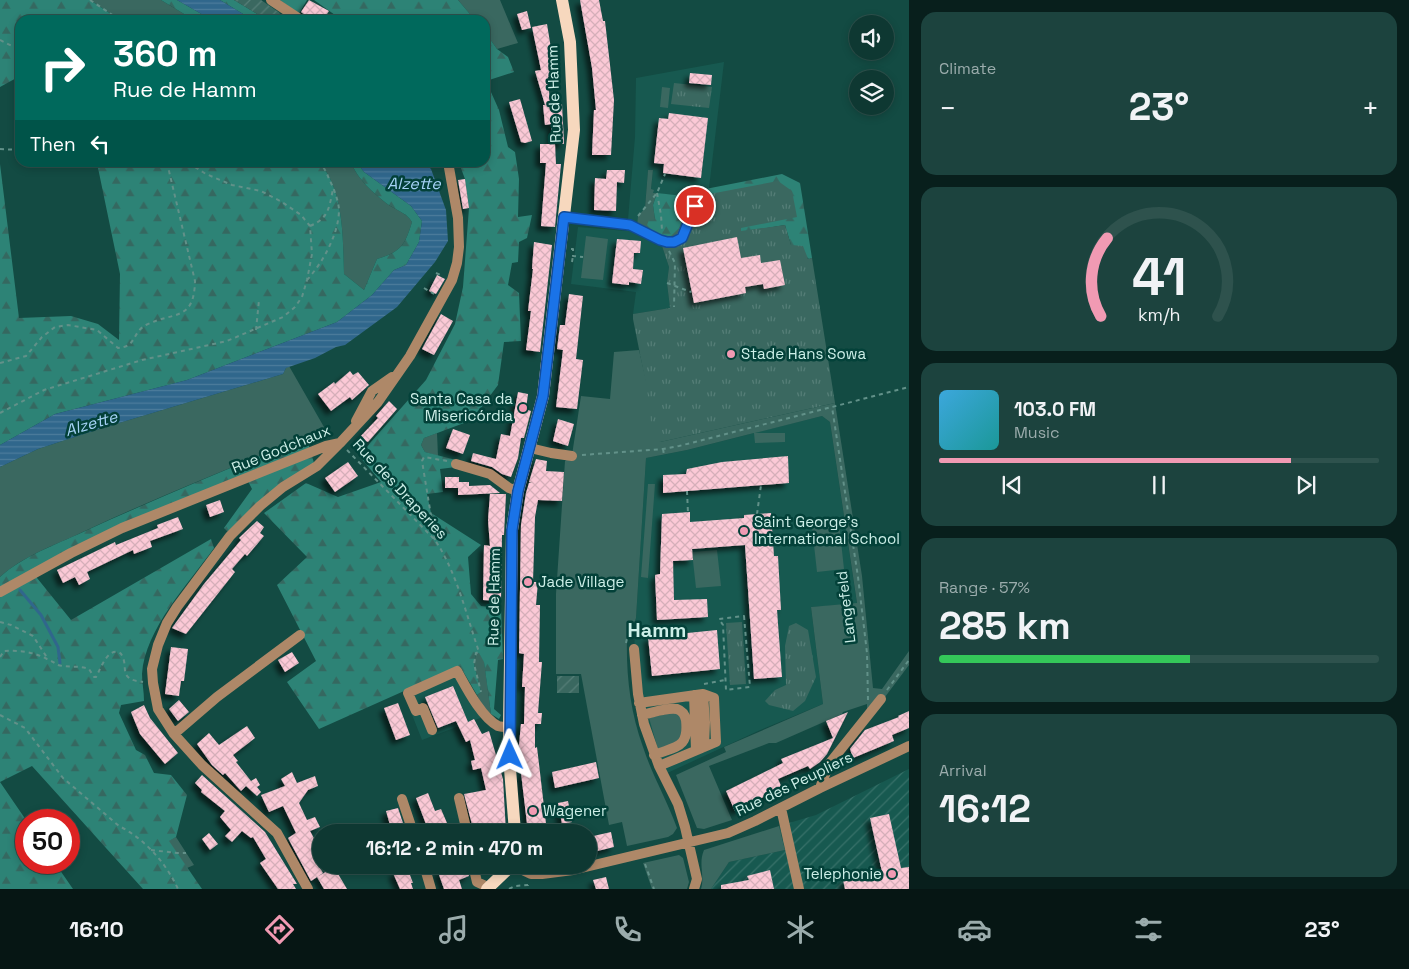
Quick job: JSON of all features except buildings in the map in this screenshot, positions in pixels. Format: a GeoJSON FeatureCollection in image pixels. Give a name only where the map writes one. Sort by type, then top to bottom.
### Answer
{"type":"FeatureCollection","features":[{"type":"Feature","properties":{"kind":"main road","name":"Rue de Hamm"},"geometry":{"type":"LineString","coordinates":[[514,824],[509,727],[512,530],[518,491],[543,396],[574,130],[570,42],[562,0]]}},
{"type":"Feature","properties":{"kind":"main road"},"geometry":{"type":"LineString","coordinates":[[488,888],[503,874]]}},
{"type":"Feature","properties":{"kind":"street"},"geometry":{"type":"LineString","coordinates":[[270,0],[294,15]]}},
{"type":"Feature","properties":{"kind":"street","name":"Rue Godchaux"},"geometry":{"type":"LineString","coordinates":[[0,592],[71,553],[122,528],[340,442],[350,434],[378,402],[400,370],[436,312],[452,280],[459,246],[458,218],[449,167]]}},
{"type":"Feature","properties":{"kind":"street"},"geometry":{"type":"LineString","coordinates":[[564,217],[630,225],[660,240],[674,242],[682,238],[695,206]]}},
{"type":"Feature","properties":{"kind":"street"},"geometry":{"type":"LineString","coordinates":[[308,889],[277,833],[202,765],[174,734],[158,709],[152,669],[166,623],[230,536],[260,506],[283,487],[316,466],[340,442]]}},
{"type":"Feature","properties":{"kind":"street"},"geometry":{"type":"LineString","coordinates":[[530,448],[572,456]]}},
{"type":"Feature","properties":{"kind":"street"},"geometry":{"type":"LineString","coordinates":[[456,464],[490,474],[509,488],[518,491]]}},
{"type":"Feature","properties":{"kind":"street"},"geometry":{"type":"LineString","coordinates":[[174,734],[217,697],[300,635]]}},
{"type":"Feature","properties":{"kind":"street"},"geometry":{"type":"LineString","coordinates":[[634,650],[635,674],[642,715],[654,756],[678,804],[690,843],[697,879],[694,889]]}},
{"type":"Feature","properties":{"kind":"street"},"geometry":{"type":"LineString","coordinates":[[432,730],[423,708],[416,711],[408,693],[457,671],[476,704],[491,721],[499,727],[509,727]]}},
{"type":"Feature","properties":{"kind":"street"},"geometry":{"type":"LineString","coordinates":[[639,703],[699,695],[714,698],[716,742],[659,766]]}},
{"type":"Feature","properties":{"kind":"street"},"geometry":{"type":"LineString","coordinates":[[699,695],[700,748]]}},
{"type":"Feature","properties":{"kind":"street"},"geometry":{"type":"LineString","coordinates":[[820,788],[829,764],[881,699]]}},
{"type":"Feature","properties":{"kind":"street"},"geometry":{"type":"LineString","coordinates":[[642,715],[674,709],[681,711],[685,716],[686,736],[683,743],[654,756]]}},
{"type":"Feature","properties":{"kind":"street","name":"Rue des Peupliers"},"geometry":{"type":"LineString","coordinates":[[597,864],[728,833],[909,746]]}},
{"type":"Feature","properties":{"kind":"street"},"geometry":{"type":"LineString","coordinates":[[459,798],[464,824]]}},
{"type":"Feature","properties":{"kind":"street"},"geometry":{"type":"LineString","coordinates":[[402,800],[410,824]]}},
{"type":"Feature","properties":{"kind":"street"},"geometry":{"type":"LineString","coordinates":[[781,808],[799,889]]}},
{"type":"Feature","properties":{"kind":"street"},"geometry":{"type":"LineString","coordinates":[[427,874],[431,889]]}},
{"type":"Feature","properties":{"kind":"street"},"geometry":{"type":"LineString","coordinates":[[476,874],[477,882],[488,888]]}},
{"type":"Feature","properties":{"kind":"path"},"geometry":{"type":"LineString","coordinates":[[90,0],[112,15]]}},
{"type":"Feature","properties":{"kind":"path"},"geometry":{"type":"LineString","coordinates":[[0,40],[15,46]]}},
{"type":"Feature","properties":{"kind":"path"},"geometry":{"type":"LineString","coordinates":[[0,149],[15,150]]}},
{"type":"Feature","properties":{"kind":"path"},"geometry":{"type":"LineString","coordinates":[[0,363],[26,356],[42,337],[55,327],[68,325],[96,330],[118,348],[125,348],[132,344],[140,330],[146,325],[178,315],[189,308],[195,295],[195,281],[168,167]]}},
{"type":"Feature","properties":{"kind":"path"},"geometry":{"type":"LineString","coordinates":[[0,413],[44,390],[142,360],[227,341],[283,317],[295,307],[302,297],[312,254],[310,226],[300,215],[282,202],[261,191],[232,185],[195,167]]}},
{"type":"Feature","properties":{"kind":"path"},"geometry":{"type":"LineString","coordinates":[[307,280],[317,269],[337,226],[339,209],[334,188],[324,167]]}},
{"type":"Feature","properties":{"kind":"path"},"geometry":{"type":"LineString","coordinates":[[638,216],[657,194],[665,174]]}},
{"type":"Feature","properties":{"kind":"path"},"geometry":{"type":"LineString","coordinates":[[310,226],[320,222],[328,212],[334,188]]}},
{"type":"Feature","properties":{"kind":"path"},"geometry":{"type":"LineString","coordinates":[[572,262],[574,249]]}},
{"type":"Feature","properties":{"kind":"path"},"geometry":{"type":"LineString","coordinates":[[573,256],[583,257]]}},
{"type":"Feature","properties":{"kind":"path"},"geometry":{"type":"LineString","coordinates":[[667,283],[691,292]]}},
{"type":"Feature","properties":{"kind":"path"},"geometry":{"type":"LineString","coordinates":[[256,330],[259,300]]}},
{"type":"Feature","properties":{"kind":"path"},"geometry":{"type":"LineString","coordinates":[[572,456],[663,449],[909,387]]}},
{"type":"Feature","properties":{"kind":"path","name":"Langefeld"},"geometry":{"type":"LineString","coordinates":[[832,407],[858,577],[867,653],[867,715]]}},
{"type":"Feature","properties":{"kind":"path","name":"Rue des Draperies"},"geometry":{"type":"LineString","coordinates":[[340,442],[435,540],[445,555],[479,652],[476,653],[474,664],[482,692]]}},
{"type":"Feature","properties":{"kind":"path"},"geometry":{"type":"LineString","coordinates":[[663,449],[664,455]]}},
{"type":"Feature","properties":{"kind":"path"},"geometry":{"type":"LineString","coordinates":[[435,540],[422,461],[424,457],[456,464]]}},
{"type":"Feature","properties":{"kind":"path"},"geometry":{"type":"LineString","coordinates":[[757,514],[761,485]]}},
{"type":"Feature","properties":{"kind":"path"},"geometry":{"type":"LineString","coordinates":[[687,491],[688,512]]}},
{"type":"Feature","properties":{"kind":"path"},"geometry":{"type":"LineString","coordinates":[[744,616],[750,687],[726,690],[723,625],[719,619],[744,616]]}},
{"type":"Feature","properties":{"kind":"path"},"geometry":{"type":"LineString","coordinates":[[0,622],[33,636],[48,659]]}},
{"type":"Feature","properties":{"kind":"path"},"geometry":{"type":"LineString","coordinates":[[0,656],[4,651],[16,650],[36,654],[58,665],[89,669],[94,678],[108,656],[112,652],[116,652],[123,658],[126,674],[130,679],[153,683]]}},
{"type":"Feature","properties":{"kind":"path"},"geometry":{"type":"LineString","coordinates":[[881,699],[909,660]]}},
{"type":"Feature","properties":{"kind":"path"},"geometry":{"type":"LineString","coordinates":[[0,715],[24,728],[63,778],[119,826],[129,831],[151,850],[171,874],[178,889]]}},
{"type":"Feature","properties":{"kind":"path"},"geometry":{"type":"LineString","coordinates":[[151,850],[186,853]]}},
{"type":"Feature","properties":{"kind":"path"},"geometry":{"type":"LineString","coordinates":[[641,854],[654,889]]}},
{"type":"Feature","properties":{"kind":"path"},"geometry":{"type":"LineString","coordinates":[[509,889],[515,886],[528,885],[531,874]]}},
{"type":"Feature","properties":{"kind":"shaded area"},"geometry":{"type":"Polygon","coordinates":[[[724,62],[709,188],[675,195],[653,193],[651,189],[653,171],[648,170],[645,208],[660,240],[669,267],[667,283],[670,308],[633,314],[636,292],[571,284],[578,227],[627,231],[635,137],[636,78],[724,62]]]}},
{"type":"Feature","properties":{"kind":"shaded area","name":"Saint George's International School"},"geometry":{"type":"Polygon","coordinates":[[[822,416],[830,422],[857,604],[811,607],[823,704],[758,731],[663,775],[650,744],[634,649],[635,635],[631,634],[636,618],[646,458],[687,450],[822,416]]]}},
{"type":"Feature","properties":{"kind":"shaded area"},"geometry":{"type":"Polygon","coordinates":[[[460,666],[481,704],[491,714],[422,740],[403,692],[460,666]]]}},
{"type":"Feature","properties":{"kind":"shaded area"},"geometry":{"type":"Polygon","coordinates":[[[909,769],[909,889],[711,889],[729,862],[785,850],[779,826],[816,815],[909,769]]]}},
{"type":"Feature","properties":{"kind":"green space"},"geometry":{"type":"Polygon","coordinates":[[[0,0],[90,0],[112,15],[15,15],[15,79],[0,87],[0,0]]]}},
{"type":"Feature","properties":{"kind":"green space"},"geometry":{"type":"Polygon","coordinates":[[[90,0],[161,0],[186,15],[112,15],[90,0]]]}},
{"type":"Feature","properties":{"kind":"green space"},"geometry":{"type":"Polygon","coordinates":[[[161,0],[177,0],[203,15],[186,15],[161,0]]]}},
{"type":"Feature","properties":{"kind":"green space"},"geometry":{"type":"Polygon","coordinates":[[[220,0],[234,0],[259,15],[245,15],[220,0]]]}},
{"type":"Feature","properties":{"kind":"green space"},"geometry":{"type":"Polygon","coordinates":[[[234,0],[261,0],[280,13],[279,15],[259,15],[234,0]]]}},
{"type":"Feature","properties":{"kind":"green space"},"geometry":{"type":"Polygon","coordinates":[[[280,0],[307,0],[299,14],[280,0]]]}},
{"type":"Feature","properties":{"kind":"green space"},"geometry":{"type":"Polygon","coordinates":[[[314,0],[458,0],[471,15],[335,15],[314,0]]]}},
{"type":"Feature","properties":{"kind":"green space"},"geometry":{"type":"Polygon","coordinates":[[[458,0],[500,0],[518,43],[497,49],[490,39],[490,15],[471,15],[458,0]]]}},
{"type":"Feature","properties":{"kind":"green space"},"geometry":{"type":"Polygon","coordinates":[[[490,39],[497,49],[508,57],[514,72],[490,80],[490,39]]]}},
{"type":"Feature","properties":{"kind":"green space"},"geometry":{"type":"Polygon","coordinates":[[[674,83],[712,87],[709,108],[671,104],[674,83]]]}},
{"type":"Feature","properties":{"kind":"green space"},"geometry":{"type":"Polygon","coordinates":[[[662,87],[670,88],[668,108],[660,107],[662,87]]]}},
{"type":"Feature","properties":{"kind":"green space"},"geometry":{"type":"Polygon","coordinates":[[[490,90],[499,110],[508,147],[515,152],[519,179],[518,217],[532,215],[527,238],[519,242],[518,262],[512,263],[508,285],[519,293],[521,341],[504,342],[498,385],[472,420],[424,438],[421,445],[425,452],[456,460],[456,467],[440,469],[443,492],[427,494],[431,513],[481,545],[468,557],[471,594],[481,606],[501,608],[503,659],[498,660],[494,709],[501,715],[499,719],[491,714],[484,662],[479,653],[476,653],[474,664],[481,692],[477,695],[460,666],[319,729],[287,682],[316,661],[277,585],[307,557],[264,513],[306,483],[338,497],[381,482],[360,457],[370,443],[426,380],[455,324],[463,287],[469,208],[465,179],[460,167],[490,167],[490,90]]]}},
{"type":"Feature","properties":{"kind":"green space"},"geometry":{"type":"Polygon","coordinates":[[[0,164],[19,318],[71,316],[98,324],[119,340],[120,274],[98,167],[323,167],[334,187],[341,216],[344,274],[364,290],[377,259],[392,253],[401,246],[412,222],[404,213],[386,203],[366,185],[353,167],[360,167],[364,172],[411,206],[422,221],[419,242],[406,265],[394,270],[372,295],[337,322],[187,380],[55,414],[0,445],[0,164]]]}},
{"type":"Feature","properties":{"kind":"green space"},"geometry":{"type":"Polygon","coordinates":[[[323,167],[353,167],[361,180],[371,190],[386,203],[407,216],[412,222],[401,247],[377,259],[364,290],[344,274],[341,216],[334,187],[323,167]]]}},
{"type":"Feature","properties":{"kind":"green space"},"geometry":{"type":"Polygon","coordinates":[[[648,170],[653,170],[651,189],[654,190],[653,193],[657,193],[653,205],[655,219],[647,225],[679,212],[679,205],[689,205],[699,196],[686,230],[675,242],[637,227],[638,216],[645,208],[648,170]]]}},
{"type":"Feature","properties":{"kind":"green space"},"geometry":{"type":"Polygon","coordinates":[[[782,174],[800,183],[812,258],[809,259],[791,245],[785,225],[741,232],[740,228],[699,196],[689,205],[679,205],[679,212],[683,218],[679,228],[671,236],[658,234],[647,225],[649,220],[655,219],[653,205],[657,193],[675,195],[782,174]]]}},
{"type":"Feature","properties":{"kind":"green space"},"geometry":{"type":"Polygon","coordinates":[[[778,181],[792,191],[797,217],[741,228],[741,231],[785,225],[791,245],[803,246],[808,259],[812,258],[835,403],[660,442],[653,439],[647,389],[633,314],[670,308],[667,283],[669,267],[660,240],[667,242],[686,230],[699,196],[778,181]]]}},
{"type":"Feature","properties":{"kind":"green space"},"geometry":{"type":"Polygon","coordinates":[[[586,236],[608,239],[603,280],[581,278],[586,236]]]}},
{"type":"Feature","properties":{"kind":"green space"},"geometry":{"type":"Polygon","coordinates":[[[639,350],[660,442],[835,403],[862,576],[873,688],[882,689],[909,651],[909,665],[885,697],[867,715],[867,704],[843,712],[776,743],[769,743],[709,766],[732,820],[704,829],[697,828],[676,775],[726,752],[724,747],[823,704],[811,607],[857,603],[830,422],[822,416],[755,433],[785,433],[785,442],[755,443],[754,433],[646,458],[636,618],[631,634],[627,637],[628,679],[639,733],[651,768],[677,828],[668,837],[627,846],[622,822],[609,825],[581,674],[556,674],[556,594],[565,461],[572,455],[581,396],[610,399],[614,352],[639,350]]]}},
{"type":"Feature","properties":{"kind":"green space"},"geometry":{"type":"Polygon","coordinates":[[[289,366],[328,434],[325,436],[322,430],[145,504],[42,550],[9,569],[0,577],[0,467],[38,449],[283,374],[289,366]]]}},
{"type":"Feature","properties":{"kind":"green space"},"geometry":{"type":"Polygon","coordinates":[[[437,433],[438,456],[425,452],[421,445],[424,438],[437,433]]]}},
{"type":"Feature","properties":{"kind":"green space"},"geometry":{"type":"Polygon","coordinates":[[[306,436],[314,463],[228,532],[224,528],[252,489],[247,479],[122,528],[33,573],[71,620],[211,539],[214,548],[170,607],[151,640],[142,674],[144,701],[121,705],[119,713],[136,750],[145,755],[154,773],[171,775],[187,795],[176,837],[169,841],[202,889],[143,889],[80,819],[80,809],[71,809],[32,766],[0,782],[0,577],[19,563],[50,546],[306,436]]]}},
{"type":"Feature","properties":{"kind":"green space"},"geometry":{"type":"Polygon","coordinates":[[[648,484],[655,484],[648,578],[641,577],[648,484]]]}},
{"type":"Feature","properties":{"kind":"green space"},"geometry":{"type":"Polygon","coordinates":[[[839,523],[844,569],[817,572],[812,527],[839,523]]]}},
{"type":"Feature","properties":{"kind":"green space"},"geometry":{"type":"Polygon","coordinates":[[[717,550],[721,586],[696,588],[692,552],[717,550]]]}},
{"type":"Feature","properties":{"kind":"green space"},"geometry":{"type":"Polygon","coordinates":[[[742,622],[746,684],[730,685],[726,623],[742,622]]]}},
{"type":"Feature","properties":{"kind":"green space"},"geometry":{"type":"Polygon","coordinates":[[[796,623],[808,630],[816,677],[805,701],[793,711],[769,705],[765,701],[775,690],[786,685],[785,646],[789,626],[796,623]]]}},
{"type":"Feature","properties":{"kind":"green space"},"geometry":{"type":"Polygon","coordinates":[[[479,652],[484,661],[491,714],[481,704],[477,695],[481,692],[474,664],[476,653],[479,652]]]}},
{"type":"Feature","properties":{"kind":"green space"},"geometry":{"type":"Polygon","coordinates":[[[557,676],[579,676],[579,693],[557,693],[557,676]]]}},
{"type":"Feature","properties":{"kind":"green space"},"geometry":{"type":"Polygon","coordinates":[[[676,712],[682,716],[683,734],[680,741],[658,749],[649,718],[676,712]]]}},
{"type":"Feature","properties":{"kind":"green space"},"geometry":{"type":"Polygon","coordinates":[[[0,782],[18,809],[15,809],[15,874],[63,874],[73,889],[0,889],[0,782]]]}},
{"type":"Feature","properties":{"kind":"green space"},"geometry":{"type":"Polygon","coordinates":[[[779,826],[785,850],[729,862],[711,889],[701,889],[702,855],[704,850],[779,826]]]}},
{"type":"Feature","properties":{"kind":"green space"},"geometry":{"type":"Polygon","coordinates":[[[176,837],[194,865],[187,868],[168,841],[176,837]]]}},
{"type":"Feature","properties":{"kind":"green space"},"geometry":{"type":"Polygon","coordinates":[[[679,855],[683,858],[689,882],[687,889],[652,889],[643,863],[679,855]]]}},
{"type":"Feature","properties":{"kind":"water"},"geometry":{"type":"Polygon","coordinates":[[[177,0],[220,0],[245,15],[203,15],[177,0]]]}},
{"type":"Feature","properties":{"kind":"water","name":"Alzette"},"geometry":{"type":"Polygon","coordinates":[[[360,167],[429,167],[446,210],[448,241],[435,262],[397,307],[345,345],[286,368],[283,374],[38,449],[0,467],[0,445],[55,414],[187,380],[337,322],[372,295],[394,270],[406,265],[419,242],[422,221],[411,206],[364,172],[360,167]]]}},
{"type":"Feature","properties":{"kind":"waterway"},"geometry":{"type":"LineString","coordinates":[[20,590],[41,615],[58,647],[60,663]]}},
{"type":"Feature","properties":{"kind":"place","name":"Stade Hans Sowa"},"geometry":{"type":"Point","coordinates":[731,354]}},
{"type":"Feature","properties":{"kind":"place","name":"Santa Casa da Misericórdia"},"geometry":{"type":"Point","coordinates":[523,408]}},
{"type":"Feature","properties":{"kind":"place","name":"Saint George's International School"},"geometry":{"type":"Point","coordinates":[744,531]}},
{"type":"Feature","properties":{"kind":"place","name":"Jade Village"},"geometry":{"type":"Point","coordinates":[528,582]}},
{"type":"Feature","properties":{"kind":"place","name":"Wagener"},"geometry":{"type":"Point","coordinates":[533,811]}},
{"type":"Feature","properties":{"kind":"place","name":"Telephonie"},"geometry":{"type":"Point","coordinates":[892,874]}},
{"type":"Feature","properties":{"kind":"district","name":"Hamm"},"geometry":{"type":"Point","coordinates":[657,630]}},
{"type":"Feature","properties":{"kind":"route"},"geometry":{"type":"LineString","coordinates":[[510,755],[510,598],[514,508],[543,396],[564,217],[630,225],[660,240],[674,242],[682,238],[695,206]]}}]}
